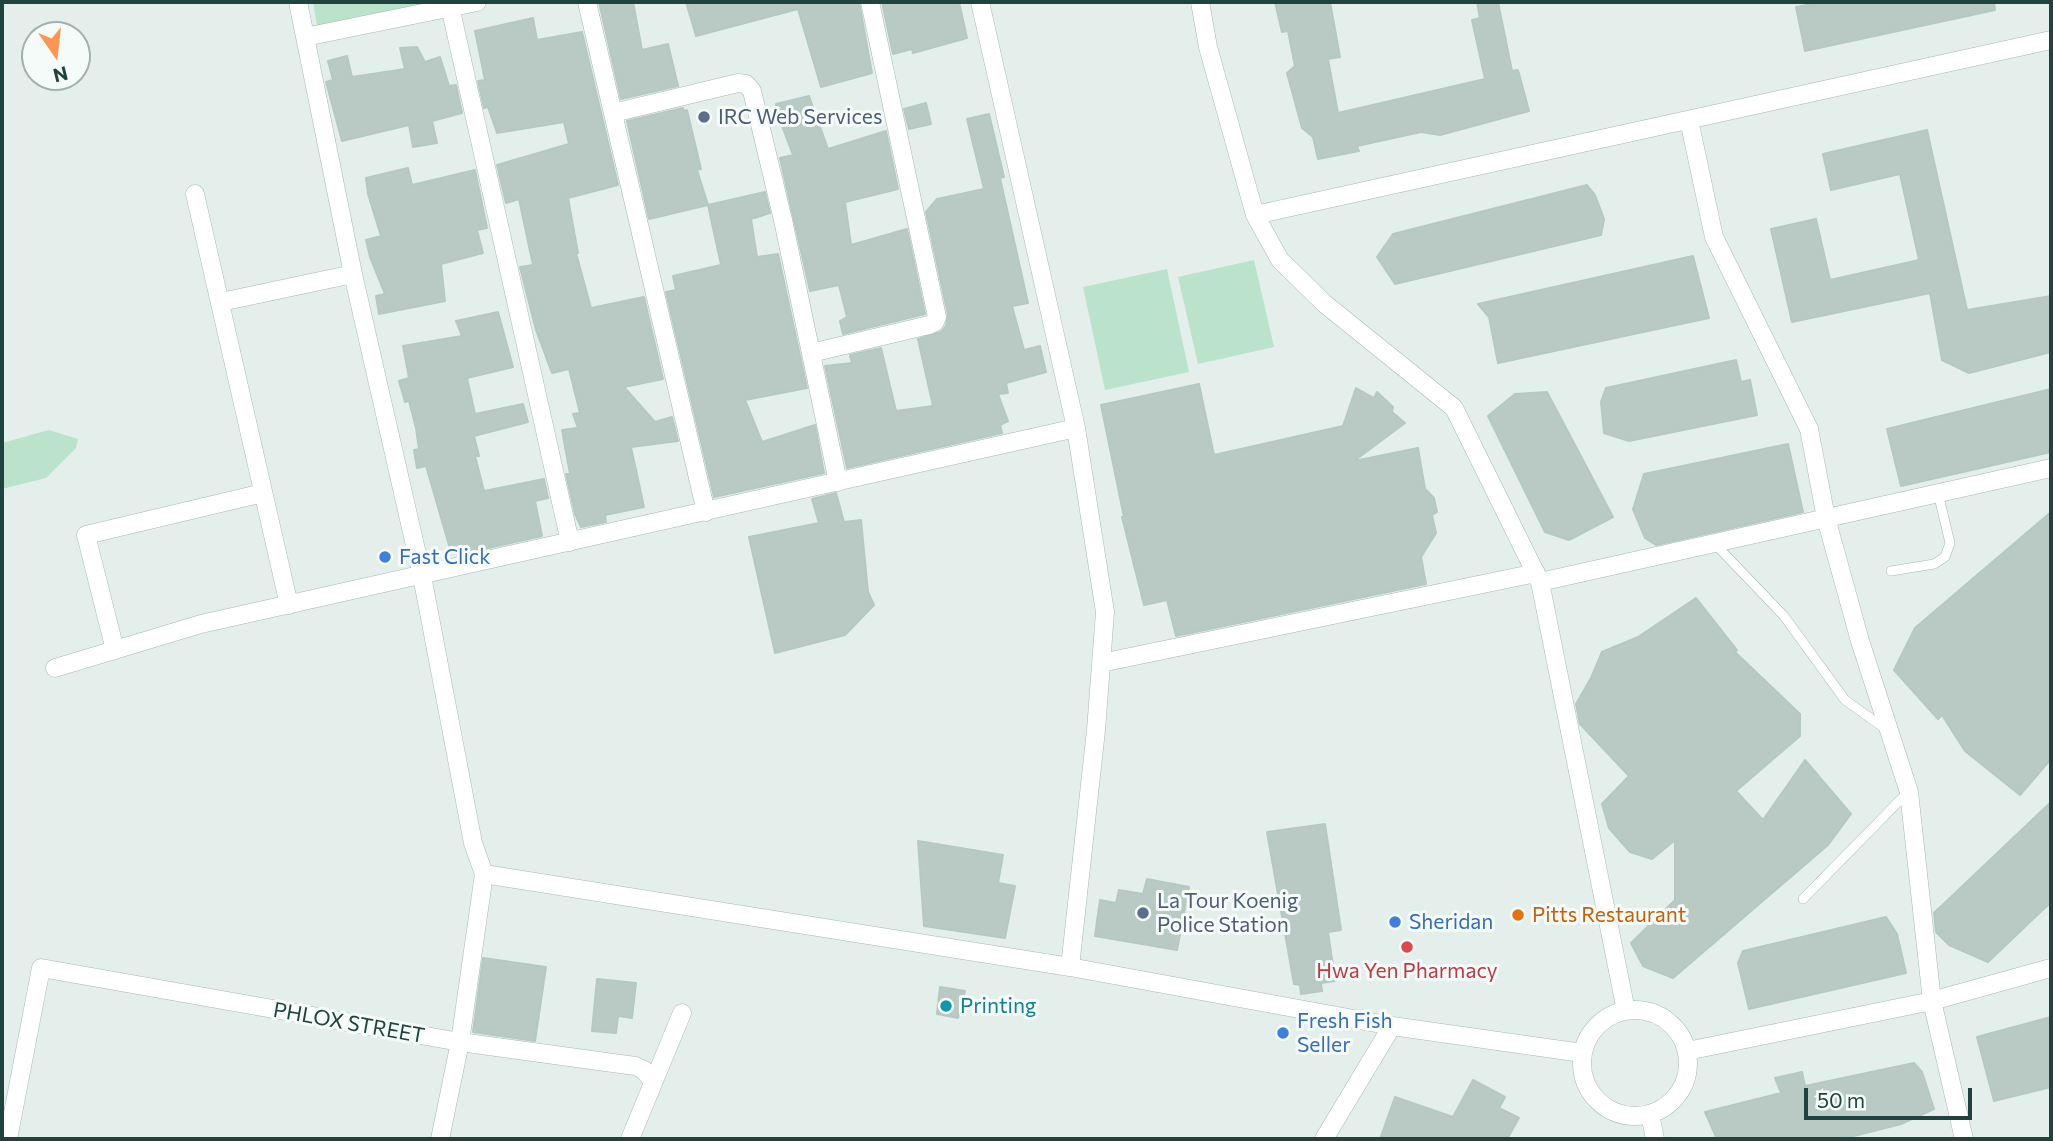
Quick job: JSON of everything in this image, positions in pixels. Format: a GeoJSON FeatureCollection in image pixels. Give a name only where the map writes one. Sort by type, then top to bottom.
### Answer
{"type":"FeatureCollection","features":[{"type":"Feature","properties":{"kind":"street"},"geometry":{"type":"LineString","coordinates":[[298,2],[354,274],[422,576],[473,843],[484,874],[460,1042],[440,1139]]}},
{"type":"Feature","properties":{"kind":"street"},"geometry":{"type":"LineString","coordinates":[[305,37],[449,5],[477,2]]}},
{"type":"Feature","properties":{"kind":"street"},"geometry":{"type":"LineString","coordinates":[[587,2],[706,512]]}},
{"type":"Feature","properties":{"kind":"street"},"geometry":{"type":"LineString","coordinates":[[811,353],[929,326],[937,317],[870,2]]}},
{"type":"Feature","properties":{"kind":"street"},"geometry":{"type":"LineString","coordinates":[[980,2],[1076,428],[1105,612],[1096,730],[1070,967]]}},
{"type":"Feature","properties":{"kind":"street"},"geometry":{"type":"LineString","coordinates":[[1200,2],[1208,47],[1255,215],[1280,260],[1325,304],[1454,408],[1538,577],[1626,1011]]}},
{"type":"Feature","properties":{"kind":"street"},"geometry":{"type":"LineString","coordinates":[[449,5],[570,542]]}},
{"type":"Feature","properties":{"kind":"street"},"geometry":{"type":"LineString","coordinates":[[1255,215],[2051,40]]}},
{"type":"Feature","properties":{"kind":"street"},"geometry":{"type":"LineString","coordinates":[[613,113],[738,83],[746,84],[752,91],[838,482]]}},
{"type":"Feature","properties":{"kind":"street"},"geometry":{"type":"LineString","coordinates":[[1689,120],[1714,237],[1809,429],[1826,518],[1860,640],[1909,792],[1932,1001],[1964,1139]]}},
{"type":"Feature","properties":{"kind":"street"},"geometry":{"type":"LineString","coordinates":[[195,194],[289,606]]}},
{"type":"Feature","properties":{"kind":"street"},"geometry":{"type":"LineString","coordinates":[[221,302],[354,274]]}},
{"type":"Feature","properties":{"kind":"street"},"geometry":{"type":"LineString","coordinates":[[55,668],[201,624],[1076,428]]}},
{"type":"Feature","properties":{"kind":"street"},"geometry":{"type":"LineString","coordinates":[[1101,663],[1715,543],[2051,468]]}},
{"type":"Feature","properties":{"kind":"street"},"geometry":{"type":"LineString","coordinates":[[115,650],[86,535],[263,493]]}},
{"type":"Feature","properties":{"kind":"street"},"geometry":{"type":"LineString","coordinates":[[484,874],[1070,967],[1392,1026],[1582,1053]]}},
{"type":"Feature","properties":{"kind":"street","name":"PHLOX STREET"},"geometry":{"type":"LineString","coordinates":[[8,1139],[41,968],[460,1042],[635,1066],[644,1070],[653,1082]]}},
{"type":"Feature","properties":{"kind":"street"},"geometry":{"type":"LineString","coordinates":[[1687,1051],[1932,1001],[2051,968]]}},
{"type":"Feature","properties":{"kind":"street"},"geometry":{"type":"LineString","coordinates":[[1626,1011],[1642,1011],[1664,1019],[1681,1036],[1687,1051],[1685,1083],[1670,1102],[1650,1114],[1631,1116],[1614,1112],[1598,1102],[1587,1088],[1582,1071],[1582,1053],[1588,1038],[1598,1025],[1611,1016],[1626,1011]]}},
{"type":"Feature","properties":{"kind":"street"},"geometry":{"type":"LineString","coordinates":[[630,1139],[682,1013]]}},
{"type":"Feature","properties":{"kind":"street"},"geometry":{"type":"LineString","coordinates":[[1324,1139],[1392,1026]]}},
{"type":"Feature","properties":{"kind":"street"},"geometry":{"type":"LineString","coordinates":[[1650,1114],[1655,1139]]}},
{"type":"Feature","properties":{"kind":"lane"},"geometry":{"type":"LineString","coordinates":[[1891,571],[1934,564],[1945,557],[1950,543],[1938,493]]}},
{"type":"Feature","properties":{"kind":"lane"},"geometry":{"type":"LineString","coordinates":[[1715,543],[1784,616],[1845,700],[1888,732]]}},
{"type":"Feature","properties":{"kind":"lane"},"geometry":{"type":"LineString","coordinates":[[1803,899],[1909,792]]}},
{"type":"Feature","properties":{"kind":"green space"},"geometry":{"type":"Polygon","coordinates":[[[313,2],[433,2],[435,8],[318,31],[313,2]]]}},
{"type":"Feature","properties":{"kind":"green space"},"geometry":{"type":"Polygon","coordinates":[[[1254,260],[1274,347],[1198,364],[1178,277],[1254,260]]]}},
{"type":"Feature","properties":{"kind":"green space"},"geometry":{"type":"Polygon","coordinates":[[[1167,269],[1189,372],[1105,390],[1083,287],[1167,269]]]}},
{"type":"Feature","properties":{"kind":"green space"},"geometry":{"type":"Polygon","coordinates":[[[49,430],[78,439],[76,448],[46,478],[2,489],[2,443],[49,430]]]}},
{"type":"Feature","properties":{"kind":"building"},"geometry":{"type":"Polygon","coordinates":[[[599,2],[633,2],[642,50],[668,44],[678,86],[621,99],[599,2]]]}},
{"type":"Feature","properties":{"kind":"building"},"geometry":{"type":"Polygon","coordinates":[[[686,2],[859,2],[872,73],[821,87],[798,9],[696,36],[686,2]]]}},
{"type":"Feature","properties":{"kind":"building"},"geometry":{"type":"Polygon","coordinates":[[[882,2],[959,2],[967,38],[913,53],[912,49],[893,54],[882,2]]]}},
{"type":"Feature","properties":{"kind":"building"},"geometry":{"type":"Polygon","coordinates":[[[1275,2],[1330,2],[1340,57],[1328,59],[1338,113],[1485,79],[1472,20],[1480,18],[1477,2],[1498,2],[1512,71],[1518,70],[1529,111],[1440,135],[1421,132],[1357,146],[1359,151],[1318,159],[1313,137],[1302,128],[1287,73],[1295,66],[1288,31],[1282,32],[1275,2]]]}},
{"type":"Feature","properties":{"kind":"building"},"geometry":{"type":"Polygon","coordinates":[[[1822,2],[1994,2],[1995,10],[1805,51],[1796,7],[1822,2]]]}},
{"type":"Feature","properties":{"kind":"building"},"geometry":{"type":"Polygon","coordinates":[[[533,18],[537,40],[582,32],[618,185],[568,198],[576,253],[591,308],[644,297],[663,379],[624,387],[655,422],[672,417],[678,441],[631,447],[644,507],[605,515],[606,522],[581,527],[575,514],[566,474],[570,474],[562,430],[578,428],[573,414],[580,413],[569,369],[552,373],[536,330],[520,267],[533,265],[519,199],[506,203],[497,165],[569,144],[564,122],[497,133],[488,107],[484,108],[478,81],[485,80],[475,31],[533,18]]]}},
{"type":"Feature","properties":{"kind":"building"},"geometry":{"type":"Polygon","coordinates":[[[417,47],[425,62],[440,57],[449,86],[456,85],[462,113],[432,121],[437,143],[413,147],[409,125],[342,141],[326,82],[333,80],[328,61],[347,56],[352,77],[405,69],[400,48],[417,47]]]}},
{"type":"Feature","properties":{"kind":"building"},"geometry":{"type":"Polygon","coordinates":[[[809,96],[828,149],[886,131],[898,189],[845,202],[851,245],[907,229],[925,314],[843,334],[840,321],[847,317],[839,285],[810,291],[780,158],[793,155],[776,104],[809,96]]]}},
{"type":"Feature","properties":{"kind":"building"},"geometry":{"type":"Polygon","coordinates":[[[926,103],[931,124],[909,129],[904,109],[926,103]]]}},
{"type":"Feature","properties":{"kind":"building"},"geometry":{"type":"Polygon","coordinates":[[[683,108],[684,111],[687,110],[701,169],[697,170],[708,205],[649,219],[627,121],[683,108]]]}},
{"type":"Feature","properties":{"kind":"building"},"geometry":{"type":"Polygon","coordinates":[[[989,114],[1004,177],[1000,178],[1028,303],[1012,306],[1024,350],[1040,346],[1046,372],[1006,383],[1008,393],[998,394],[1008,421],[1000,425],[1002,433],[847,468],[825,366],[852,363],[850,355],[881,348],[896,411],[933,406],[918,339],[941,332],[946,326],[948,315],[926,212],[937,199],[984,189],[967,119],[989,114]]]}},
{"type":"Feature","properties":{"kind":"building"},"geometry":{"type":"Polygon","coordinates":[[[1927,130],[1967,310],[2051,296],[2051,352],[1969,373],[1942,360],[1930,293],[1792,322],[1771,229],[1816,219],[1830,280],[1919,260],[1900,174],[1831,190],[1823,154],[1927,130]]]}},
{"type":"Feature","properties":{"kind":"building"},"geometry":{"type":"Polygon","coordinates":[[[408,168],[412,185],[475,170],[487,228],[477,230],[483,253],[441,264],[445,301],[379,314],[376,296],[385,294],[366,240],[381,236],[366,178],[408,168]]]}},
{"type":"Feature","properties":{"kind":"building"},"geometry":{"type":"Polygon","coordinates":[[[1587,185],[1595,195],[1604,219],[1601,235],[1395,284],[1377,257],[1393,234],[1587,185]]]}},
{"type":"Feature","properties":{"kind":"building"},"geometry":{"type":"Polygon","coordinates":[[[765,192],[770,213],[751,219],[757,257],[778,254],[807,388],[745,400],[762,442],[815,425],[824,473],[714,497],[666,292],[676,290],[673,276],[721,265],[708,205],[765,192]]]}},
{"type":"Feature","properties":{"kind":"building"},"geometry":{"type":"Polygon","coordinates":[[[1693,256],[1709,318],[1498,363],[1489,317],[1478,304],[1693,256]]]}},
{"type":"Feature","properties":{"kind":"building"},"geometry":{"type":"Polygon","coordinates":[[[498,312],[513,367],[467,378],[475,414],[523,404],[528,422],[474,436],[479,456],[475,456],[484,491],[544,479],[548,498],[535,501],[542,536],[457,555],[457,551],[451,552],[426,466],[417,468],[414,450],[419,449],[416,428],[409,401],[405,402],[399,381],[409,378],[403,346],[462,336],[456,321],[498,312]]]}},
{"type":"Feature","properties":{"kind":"building"},"geometry":{"type":"Polygon","coordinates":[[[1736,360],[1741,382],[1750,380],[1757,415],[1629,441],[1604,433],[1601,402],[1606,388],[1736,360]]]}},
{"type":"Feature","properties":{"kind":"building"},"geometry":{"type":"Polygon","coordinates":[[[1199,384],[1214,455],[1343,426],[1356,388],[1374,398],[1377,392],[1393,407],[1392,412],[1405,423],[1354,461],[1418,448],[1425,489],[1434,498],[1437,512],[1432,515],[1436,533],[1421,557],[1426,584],[1176,636],[1167,600],[1144,605],[1122,517],[1101,405],[1199,384]]]}},
{"type":"Feature","properties":{"kind":"building"},"geometry":{"type":"Polygon","coordinates":[[[2051,389],[2051,452],[1901,486],[1887,429],[2051,389]]]}},
{"type":"Feature","properties":{"kind":"building"},"geometry":{"type":"Polygon","coordinates":[[[1547,392],[1613,517],[1569,540],[1545,532],[1488,416],[1515,394],[1547,392]]]}},
{"type":"Feature","properties":{"kind":"building"},"geometry":{"type":"Polygon","coordinates":[[[1788,444],[1803,512],[1656,545],[1645,538],[1633,509],[1644,474],[1788,444]]]}},
{"type":"Feature","properties":{"kind":"building"},"geometry":{"type":"Polygon","coordinates":[[[836,493],[844,522],[861,520],[868,592],[874,605],[845,635],[775,653],[749,537],[819,523],[812,499],[836,493]]]}},
{"type":"Feature","properties":{"kind":"building"},"geometry":{"type":"Polygon","coordinates":[[[2051,512],[2051,759],[2020,795],[1965,751],[1942,715],[1938,719],[1894,670],[1915,628],[2051,512]]]}},
{"type":"Feature","properties":{"kind":"building"},"geometry":{"type":"Polygon","coordinates":[[[1696,598],[1737,650],[1735,652],[1800,714],[1800,736],[1736,791],[1763,820],[1805,760],[1851,814],[1828,845],[1673,978],[1643,966],[1631,943],[1675,900],[1675,840],[1652,859],[1630,852],[1609,828],[1602,804],[1629,776],[1580,724],[1576,704],[1602,652],[1638,637],[1696,598]]]}},
{"type":"Feature","properties":{"kind":"building"},"geometry":{"type":"Polygon","coordinates":[[[2051,802],[2051,902],[1988,962],[1949,945],[1936,932],[1934,913],[2051,802]]]}},
{"type":"Feature","properties":{"kind":"building"},"geometry":{"type":"Polygon","coordinates":[[[1325,824],[1341,930],[1328,932],[1335,981],[1321,983],[1322,991],[1301,994],[1300,985],[1294,984],[1267,832],[1325,824]]]}},
{"type":"Feature","properties":{"kind":"building"},"geometry":{"type":"Polygon","coordinates":[[[918,841],[1003,855],[998,883],[1015,886],[1005,938],[924,926],[918,841]]]}},
{"type":"Feature","properties":{"kind":"building","name":"La Tour Koenig Police Station"},"geometry":{"type":"Polygon","coordinates":[[[1147,879],[1189,887],[1177,950],[1095,936],[1100,900],[1116,903],[1119,890],[1143,894],[1147,879]]]}},
{"type":"Feature","properties":{"kind":"building"},"geometry":{"type":"Polygon","coordinates":[[[1886,917],[1897,934],[1906,973],[1749,1009],[1738,963],[1743,951],[1886,917]]]}},
{"type":"Feature","properties":{"kind":"building"},"geometry":{"type":"Polygon","coordinates":[[[483,958],[546,967],[535,1041],[473,1032],[483,958]]]}},
{"type":"Feature","properties":{"kind":"building"},"geometry":{"type":"Polygon","coordinates":[[[597,979],[636,983],[632,1018],[618,1016],[616,1033],[592,1031],[597,979]]]}},
{"type":"Feature","properties":{"kind":"building","name":"Printing"},"geometry":{"type":"Polygon","coordinates":[[[940,987],[965,991],[958,1018],[937,1014],[940,987]]]}},
{"type":"Feature","properties":{"kind":"building"},"geometry":{"type":"Polygon","coordinates":[[[2051,1017],[2051,1087],[1994,1101],[1977,1037],[2051,1017]]]}},
{"type":"Feature","properties":{"kind":"building"},"geometry":{"type":"Polygon","coordinates":[[[1914,1063],[1922,1072],[1934,1109],[1901,1124],[1842,1139],[1717,1139],[1705,1112],[1781,1093],[1775,1078],[1802,1072],[1805,1086],[1914,1063]]]}},
{"type":"Feature","properties":{"kind":"building"},"geometry":{"type":"Polygon","coordinates":[[[1473,1080],[1505,1097],[1499,1108],[1519,1118],[1507,1139],[1380,1139],[1395,1097],[1453,1117],[1473,1080]]]}},
{"type":"Feature","properties":{"kind":"place","name":"IRC Web Services"},"geometry":{"type":"Point","coordinates":[704,117]}},
{"type":"Feature","properties":{"kind":"place","name":"Fast Click"},"geometry":{"type":"Point","coordinates":[385,557]}},
{"type":"Feature","properties":{"kind":"place","name":"La Tour Koenig Police Station"},"geometry":{"type":"Point","coordinates":[1143,913]}},
{"type":"Feature","properties":{"kind":"place","name":"Pitts Restaurant"},"geometry":{"type":"Point","coordinates":[1518,915]}},
{"type":"Feature","properties":{"kind":"place","name":"Sheridan"},"geometry":{"type":"Point","coordinates":[1395,922]}},
{"type":"Feature","properties":{"kind":"place","name":"Hwa Yen Pharmacy"},"geometry":{"type":"Point","coordinates":[1407,947]}},
{"type":"Feature","properties":{"kind":"place","name":"Printing"},"geometry":{"type":"Point","coordinates":[946,1006]}},
{"type":"Feature","properties":{"kind":"place","name":"Fresh Fish Seller"},"geometry":{"type":"Point","coordinates":[1283,1033]}}]}
